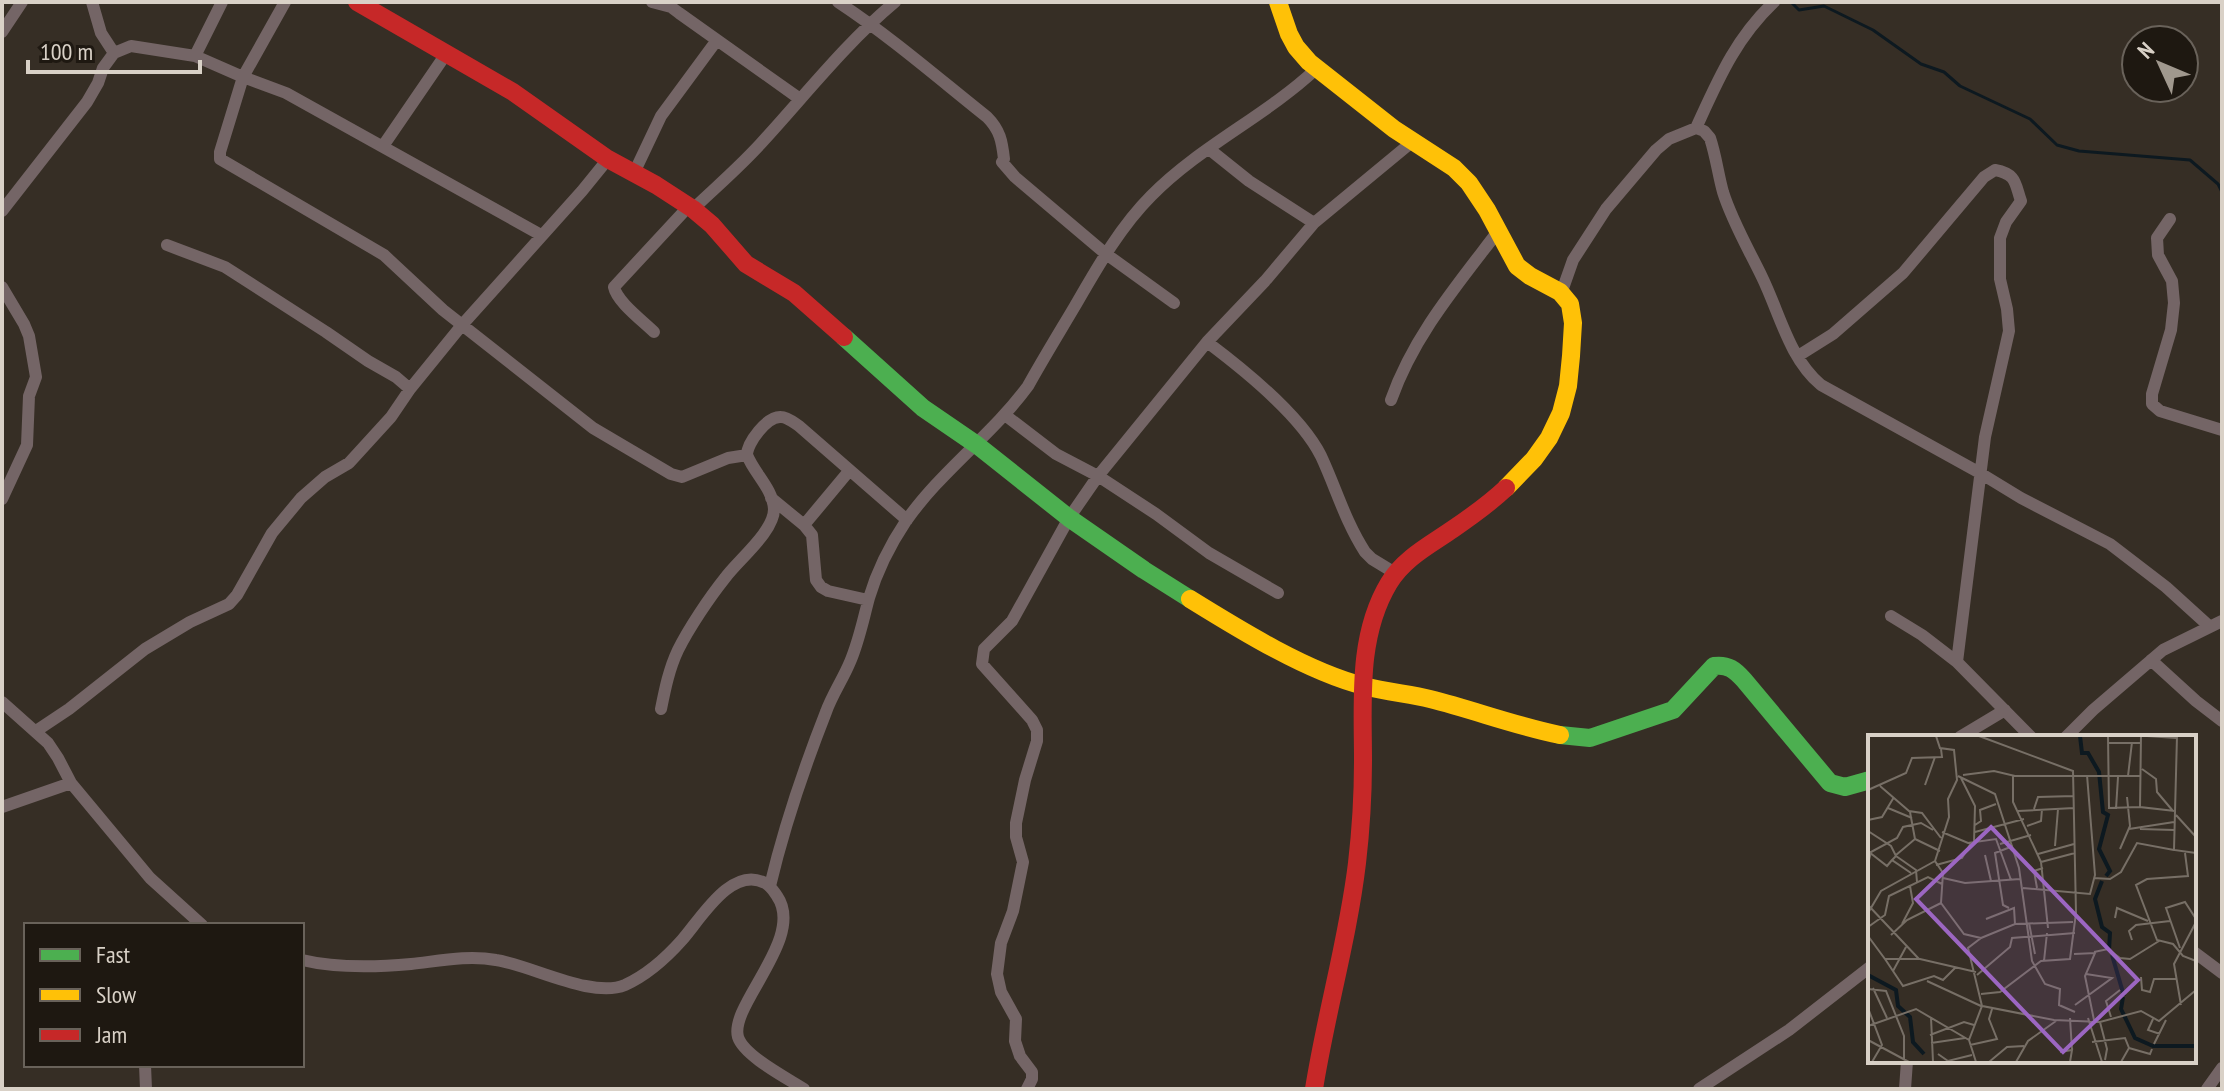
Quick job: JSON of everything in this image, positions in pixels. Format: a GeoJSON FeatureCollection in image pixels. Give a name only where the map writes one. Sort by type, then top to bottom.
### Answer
{"type":"FeatureCollection","features":[{"type":"Feature","properties":{"kind":"street"},"geometry":{"type":"LineString","coordinates":[[2,32],[22,2]]}},
{"type":"Feature","properties":{"kind":"street"},"geometry":{"type":"LineString","coordinates":[[92,2],[101,33],[114,53]]}},
{"type":"Feature","properties":{"kind":"street"},"geometry":{"type":"LineString","coordinates":[[195,56],[222,2]]}},
{"type":"Feature","properties":{"kind":"street"},"geometry":{"type":"LineString","coordinates":[[285,2],[243,77],[220,159],[384,255],[443,310],[593,428],[671,474],[682,477],[728,458],[747,455]]}},
{"type":"Feature","properties":{"kind":"street"},"geometry":{"type":"LineString","coordinates":[[357,2],[513,92],[608,159],[691,207],[712,225],[746,264],[794,293],[923,408],[977,445],[1069,518],[1224,620],[1312,667],[1363,686],[1430,699],[1557,736],[1590,738],[1673,710],[1714,666],[1724,664],[1744,680],[1830,783],[1849,788],[1868,781]]}},
{"type":"Feature","properties":{"kind":"street"},"geometry":{"type":"LineString","coordinates":[[652,2],[671,7],[800,99]]}},
{"type":"Feature","properties":{"kind":"street"},"geometry":{"type":"LineString","coordinates":[[838,2],[870,23],[996,127],[1001,136],[1002,162],[1024,185],[1106,254],[1174,303]]}},
{"type":"Feature","properties":{"kind":"street"},"geometry":{"type":"LineString","coordinates":[[654,332],[621,300],[614,287],[691,207],[762,143],[842,50],[895,2]]}},
{"type":"Feature","properties":{"kind":"street"},"geometry":{"type":"LineString","coordinates":[[1278,2],[1291,41],[1316,69],[1375,116],[1453,166],[1485,205],[1516,265],[1531,278],[1561,294],[1569,303],[1571,313],[1570,370],[1562,407],[1547,442],[1516,481],[1422,549],[1395,573],[1379,602],[1366,642],[1363,787],[1357,865],[1345,944],[1319,1053],[1314,1089]]}},
{"type":"Feature","properties":{"kind":"street"},"geometry":{"type":"LineString","coordinates":[[1696,128],[1723,66],[1757,18],[1774,2]]}},
{"type":"Feature","properties":{"kind":"street"},"geometry":{"type":"LineString","coordinates":[[634,173],[661,116],[717,40]]}},
{"type":"Feature","properties":{"kind":"street"},"geometry":{"type":"LineString","coordinates":[[2,211],[87,102],[114,53],[131,46],[195,56],[294,97],[541,235]]}},
{"type":"Feature","properties":{"kind":"street"},"geometry":{"type":"LineString","coordinates":[[383,146],[446,54]]}},
{"type":"Feature","properties":{"kind":"street"},"geometry":{"type":"LineString","coordinates":[[770,886],[786,825],[826,711],[858,642],[868,600],[884,559],[907,520],[1028,386],[1106,254],[1126,224],[1151,196],[1183,168],[1298,86],[1316,69]]}},
{"type":"Feature","properties":{"kind":"street"},"geometry":{"type":"LineString","coordinates":[[1561,294],[1573,260],[1606,209],[1656,150],[1669,139],[1696,128],[1704,131],[1710,138],[1724,195],[1802,367],[1821,385],[2021,498],[2110,544],[2166,587],[2209,626]]}},
{"type":"Feature","properties":{"kind":"street"},"geometry":{"type":"LineString","coordinates":[[1027,1089],[1032,1072],[1020,1056],[1015,1041],[1016,1019],[1001,992],[997,974],[1001,943],[1013,911],[1023,862],[1016,837],[1016,823],[1037,741],[1037,730],[1032,720],[982,664],[984,649],[1012,621],[1069,518],[1098,476],[1207,342],[1314,223],[1412,142]]}},
{"type":"Feature","properties":{"kind":"street"},"geometry":{"type":"LineString","coordinates":[[1209,149],[1261,189],[1314,223]]}},
{"type":"Feature","properties":{"kind":"street"},"geometry":{"type":"LineString","coordinates":[[36,731],[145,649],[190,622],[229,604],[284,518],[310,489],[349,463],[391,417],[462,325],[608,159]]}},
{"type":"Feature","properties":{"kind":"street"},"geometry":{"type":"LineString","coordinates":[[1798,356],[1833,334],[1903,273],[1984,177],[1995,170],[2009,175],[2018,183],[2021,201],[2006,222],[2000,238],[2000,279],[2009,331],[1985,437],[1957,662]]}},
{"type":"Feature","properties":{"kind":"street"},"geometry":{"type":"LineString","coordinates":[[2170,219],[2157,238],[2158,255],[2172,281],[2174,303],[2171,330],[2152,394],[2152,404],[2160,411],[2222,430]]}},
{"type":"Feature","properties":{"kind":"street"},"geometry":{"type":"LineString","coordinates":[[1391,400],[1400,372],[1417,341],[1499,230]]}},
{"type":"Feature","properties":{"kind":"street"},"geometry":{"type":"LineString","coordinates":[[167,245],[225,267],[410,389]]}},
{"type":"Feature","properties":{"kind":"street"},"geometry":{"type":"LineString","coordinates":[[2,287],[19,312],[29,336],[36,377],[29,396],[27,445],[2,499]]}},
{"type":"Feature","properties":{"kind":"street"},"geometry":{"type":"LineString","coordinates":[[1207,342],[1248,373],[1302,428],[1320,454],[1365,552],[1395,573]]}},
{"type":"Feature","properties":{"kind":"street"},"geometry":{"type":"LineString","coordinates":[[1005,415],[1056,454],[1098,476],[1209,553],[1278,593]]}},
{"type":"Feature","properties":{"kind":"street"},"geometry":{"type":"LineString","coordinates":[[661,709],[667,677],[678,650],[726,576],[766,530],[772,518],[774,508],[771,498],[747,455],[750,442],[774,418],[783,417],[811,435],[907,520]]}},
{"type":"Feature","properties":{"kind":"street"},"geometry":{"type":"LineString","coordinates":[[804,525],[849,471]]}},
{"type":"Feature","properties":{"kind":"street"},"geometry":{"type":"LineString","coordinates":[[771,498],[812,535],[816,580],[821,587],[868,600]]}},
{"type":"Feature","properties":{"kind":"street"},"geometry":{"type":"LineString","coordinates":[[1891,616],[1957,662],[2029,735]]}},
{"type":"Feature","properties":{"kind":"street"},"geometry":{"type":"LineString","coordinates":[[2068,735],[2163,650],[2222,621]]}},
{"type":"Feature","properties":{"kind":"street"},"geometry":{"type":"LineString","coordinates":[[2151,660],[2222,721]]}},
{"type":"Feature","properties":{"kind":"street"},"geometry":{"type":"LineString","coordinates":[[2,702],[36,731],[58,758],[71,783],[150,878],[200,923]]}},
{"type":"Feature","properties":{"kind":"street"},"geometry":{"type":"LineString","coordinates":[[1963,735],[2005,710]]}},
{"type":"Feature","properties":{"kind":"street"},"geometry":{"type":"LineString","coordinates":[[2,807],[71,783]]}},
{"type":"Feature","properties":{"kind":"street"},"geometry":{"type":"LineString","coordinates":[[304,960],[387,966],[494,959],[590,988],[622,986],[664,959],[717,897],[729,888],[748,880],[763,881],[781,901],[784,917],[780,938],[765,973],[740,1018],[738,1036],[750,1053],[804,1089]]}},
{"type":"Feature","properties":{"kind":"street"},"geometry":{"type":"LineString","coordinates":[[2196,954],[2222,973]]}},
{"type":"Feature","properties":{"kind":"street"},"geometry":{"type":"LineString","coordinates":[[1699,1089],[1789,1030],[1868,969]]}},
{"type":"Feature","properties":{"kind":"street"},"geometry":{"type":"LineString","coordinates":[[1905,1089],[1907,1063]]}},
{"type":"Feature","properties":{"kind":"street"},"geometry":{"type":"LineString","coordinates":[[145,1067],[146,1089]]}},
{"type":"Feature","properties":{"kind":"street"},"geometry":{"type":"LineString","coordinates":[[2207,1089],[2222,1068]]}},
{"type":"Feature","properties":{"kind":"waterway"},"geometry":{"type":"LineString","coordinates":[[1791,2],[1799,10],[1824,6],[1873,30],[1921,64],[1944,72],[1960,86],[2030,119],[2057,145],[2079,151],[2190,160],[2218,184],[2222,192]]}},
{"type":"Feature","properties":{"kind":"traffic: fast"},"geometry":{"type":"LineString","coordinates":[[844,337],[923,408],[977,445],[1069,518],[1190,599]]}},
{"type":"Feature","properties":{"kind":"traffic: fast"},"geometry":{"type":"LineString","coordinates":[[1560,735],[1590,738],[1673,710],[1714,666],[1723,666],[1744,680],[1830,783],[1845,787],[1868,781]]}},
{"type":"Feature","properties":{"kind":"traffic: slow"},"geometry":{"type":"LineString","coordinates":[[1278,2],[1289,34],[1309,62],[1394,129],[1454,168],[1469,183],[1487,210],[1517,266],[1560,292],[1570,304],[1573,323],[1571,356],[1561,413],[1534,459],[1506,488]]}},
{"type":"Feature","properties":{"kind":"traffic: slow"},"geometry":{"type":"LineString","coordinates":[[1190,599],[1275,649],[1342,680],[1430,699],[1560,735]]}},
{"type":"Feature","properties":{"kind":"traffic: jam"},"geometry":{"type":"LineString","coordinates":[[357,2],[513,92],[608,159],[693,209],[712,225],[746,264],[794,293],[844,337]]}},
{"type":"Feature","properties":{"kind":"traffic: jam"},"geometry":{"type":"LineString","coordinates":[[1314,1089],[1357,863],[1363,786],[1364,669],[1371,625],[1389,583],[1402,566],[1506,488]]}}]}
